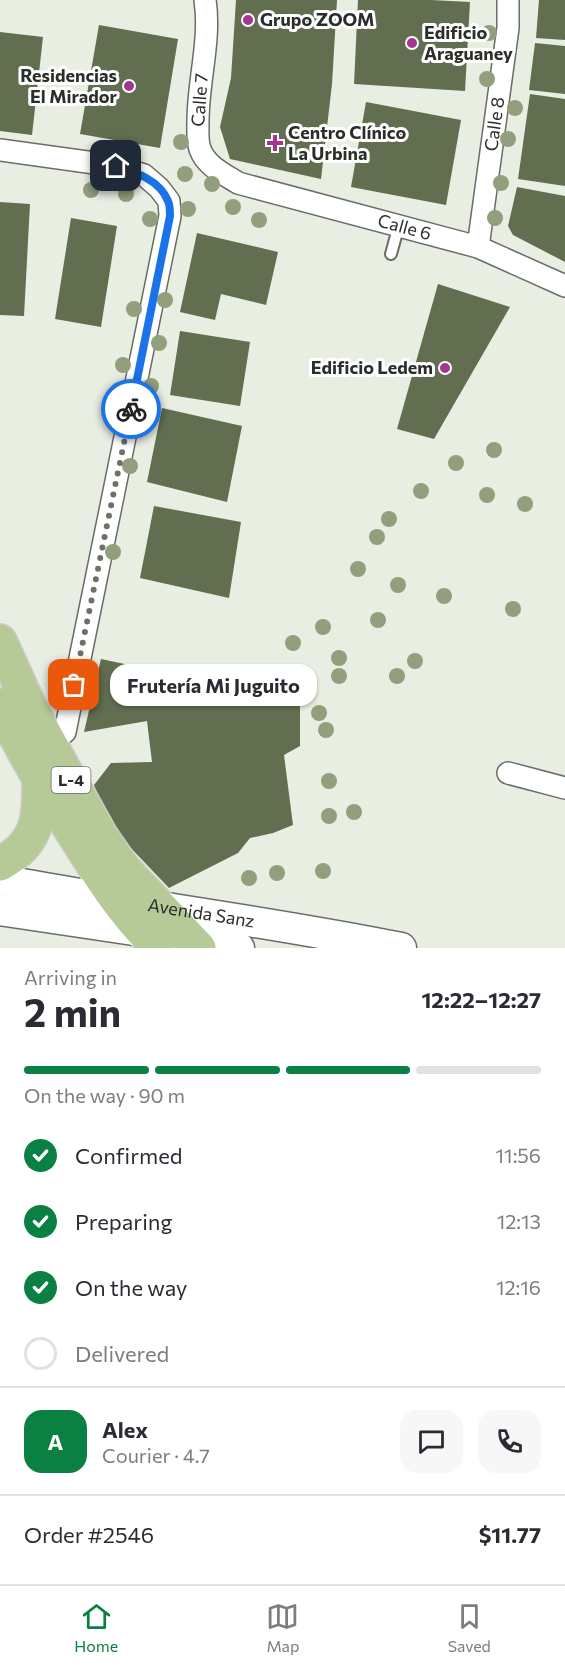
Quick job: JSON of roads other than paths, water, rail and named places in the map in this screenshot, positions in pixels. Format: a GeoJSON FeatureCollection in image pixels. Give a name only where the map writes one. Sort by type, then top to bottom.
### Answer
{"type":"FeatureCollection","features":[{"type":"Feature","properties":{"kind":"main road","name":"L-4"},"geometry":{"type":"LineString","coordinates":[[0,641],[32,758],[101,836],[170,935]]}},
{"type":"Feature","properties":{"kind":"main road","name":"L-4"},"geometry":{"type":"LineString","coordinates":[[0,705],[115,900],[170,935]]}},
{"type":"Feature","properties":{"kind":"main road"},"geometry":{"type":"LineString","coordinates":[[0,864],[12,857],[31,838],[39,806],[32,758]]}},
{"type":"Feature","properties":{"kind":"street","name":"Calle 7"},"geometry":{"type":"LineString","coordinates":[[205,0],[204,49],[198,112],[200,149],[208,162],[218,171],[238,183]]}},
{"type":"Feature","properties":{"kind":"street","name":"Calle 8"},"geometry":{"type":"LineString","coordinates":[[478,247],[508,28],[508,0]]}},
{"type":"Feature","properties":{"kind":"street"},"geometry":{"type":"LineString","coordinates":[[0,150],[116,166],[144,175],[159,188],[168,201],[170,216],[65,732],[32,758]]}},
{"type":"Feature","properties":{"kind":"street","name":"Calle 6"},"geometry":{"type":"LineString","coordinates":[[238,183],[478,247],[565,286]]}},
{"type":"Feature","properties":{"kind":"street"},"geometry":{"type":"LineString","coordinates":[[508,773],[565,788]]}},
{"type":"Feature","properties":{"kind":"street"},"geometry":{"type":"LineString","coordinates":[[0,880],[115,900]]}},
{"type":"Feature","properties":{"kind":"street","name":"Avenida Sanz"},"geometry":{"type":"LineString","coordinates":[[0,910],[96,923],[239,948]]}},
{"type":"Feature","properties":{"kind":"street","name":"Avenida Sanz"},"geometry":{"type":"LineString","coordinates":[[170,935],[329,933],[401,948]]}},
{"type":"Feature","properties":{"kind":"lane"},"geometry":{"type":"LineString","coordinates":[[391,254],[399,225]]}},
{"type":"Feature","properties":{"kind":"place","name":"Grupo ZOOM"},"geometry":{"type":"Point","coordinates":[248,20]}},
{"type":"Feature","properties":{"kind":"place","name":"Edificio Araguaney"},"geometry":{"type":"Point","coordinates":[412,43]}},
{"type":"Feature","properties":{"kind":"place","name":"Residencias El Mirador"},"geometry":{"type":"Point","coordinates":[129,86]}},
{"type":"Feature","properties":{"kind":"place","name":"Centro Clínico La Urbina"},"geometry":{"type":"Point","coordinates":[275,143]}},
{"type":"Feature","properties":{"kind":"place","name":"Edificio Ledem"},"geometry":{"type":"Point","coordinates":[445,368]}},
{"type":"Feature","properties":{"kind":"place","name":"Frutería Mi Juguito"},"geometry":{"type":"Point","coordinates":[74,685]}}]}
